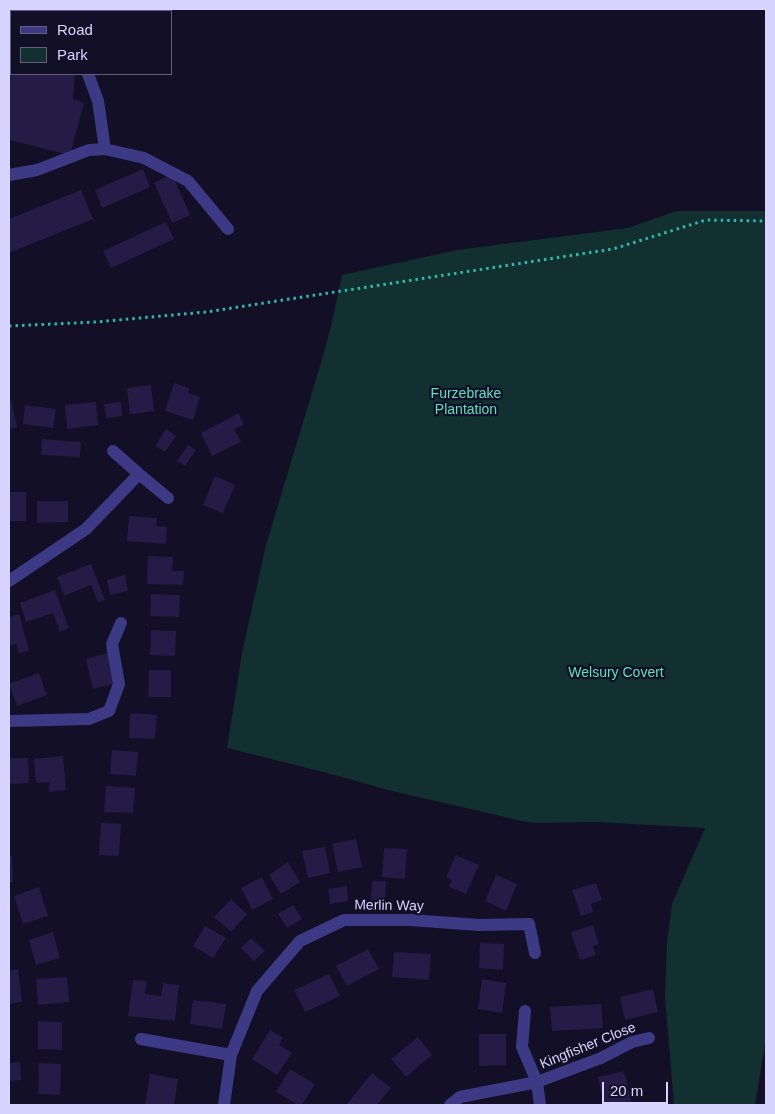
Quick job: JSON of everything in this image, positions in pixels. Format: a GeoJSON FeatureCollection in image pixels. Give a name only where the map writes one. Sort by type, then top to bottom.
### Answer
{"type":"FeatureCollection","features":[{"type":"Feature","properties":{"kind":"street"},"geometry":{"type":"LineString","coordinates":[[88,75],[98,101],[104,149]]}},
{"type":"Feature","properties":{"kind":"street"},"geometry":{"type":"LineString","coordinates":[[9,175],[36,170],[89,150],[104,149],[144,158],[188,181],[228,229]]}},
{"type":"Feature","properties":{"kind":"street"},"geometry":{"type":"LineString","coordinates":[[113,451],[168,498]]}},
{"type":"Feature","properties":{"kind":"street"},"geometry":{"type":"LineString","coordinates":[[9,580],[86,529],[139,474]]}},
{"type":"Feature","properties":{"kind":"street"},"geometry":{"type":"LineString","coordinates":[[9,720],[89,718],[108,711],[119,684],[112,644],[121,623]]}},
{"type":"Feature","properties":{"kind":"street","name":"Merlin Way"},"geometry":{"type":"LineString","coordinates":[[224,1105],[231,1055],[256,991],[300,941],[344,920],[410,920],[479,925],[529,924],[535,953]]}},
{"type":"Feature","properties":{"kind":"street","name":"Kingfisher Close"},"geometry":{"type":"LineString","coordinates":[[525,1011],[522,1047],[537,1082],[540,1105]]}},
{"type":"Feature","properties":{"kind":"street","name":"Kingfisher Close"},"geometry":{"type":"LineString","coordinates":[[450,1105],[460,1098],[537,1082],[600,1058],[632,1042],[650,1038]]}},
{"type":"Feature","properties":{"kind":"street"},"geometry":{"type":"LineString","coordinates":[[141,1039],[231,1055]]}},
{"type":"Feature","properties":{"kind":"path"},"geometry":{"type":"LineString","coordinates":[[9,326],[96,322],[206,312],[613,249],[706,220],[766,221]]}},
{"type":"Feature","properties":{"kind":"green space"},"geometry":{"type":"Polygon","coordinates":[[[9,9],[108,9],[10,10],[9,24],[9,9]]]}},
{"type":"Feature","properties":{"kind":"green space"},"geometry":{"type":"Polygon","coordinates":[[[677,211],[766,211],[766,1038],[755,1105],[674,1105],[665,997],[667,942],[672,904],[705,828],[597,822],[535,823],[522,821],[388,790],[227,748],[242,653],[266,545],[323,356],[342,275],[457,250],[628,228],[677,211]]]}},
{"type":"Feature","properties":{"kind":"building"},"geometry":{"type":"Polygon","coordinates":[[[9,70],[10,75],[75,75],[73,99],[84,103],[70,155],[9,140],[9,70]]]}},
{"type":"Feature","properties":{"kind":"building"},"geometry":{"type":"Polygon","coordinates":[[[143,169],[150,187],[102,208],[95,190],[143,169]]]}},
{"type":"Feature","properties":{"kind":"building"},"geometry":{"type":"Polygon","coordinates":[[[172,174],[190,215],[172,223],[154,183],[172,174]]]}},
{"type":"Feature","properties":{"kind":"building"},"geometry":{"type":"Polygon","coordinates":[[[81,190],[93,219],[9,253],[9,219],[81,190]]]}},
{"type":"Feature","properties":{"kind":"building"},"geometry":{"type":"Polygon","coordinates":[[[166,222],[174,239],[111,268],[103,251],[166,222]]]}},
{"type":"Feature","properties":{"kind":"building"},"geometry":{"type":"Polygon","coordinates":[[[174,383],[189,388],[188,393],[200,397],[193,420],[165,411],[174,383]]]}},
{"type":"Feature","properties":{"kind":"building"},"geometry":{"type":"Polygon","coordinates":[[[151,385],[154,411],[130,414],[127,388],[151,385]]]}},
{"type":"Feature","properties":{"kind":"building"},"geometry":{"type":"Polygon","coordinates":[[[11,400],[17,427],[9,429],[9,401],[11,400]]]}},
{"type":"Feature","properties":{"kind":"building"},"geometry":{"type":"Polygon","coordinates":[[[96,402],[98,425],[67,429],[65,405],[96,402]]]}},
{"type":"Feature","properties":{"kind":"building"},"geometry":{"type":"Polygon","coordinates":[[[121,402],[122,416],[106,418],[104,404],[121,402]]]}},
{"type":"Feature","properties":{"kind":"building"},"geometry":{"type":"Polygon","coordinates":[[[25,405],[56,409],[53,428],[23,424],[25,405]]]}},
{"type":"Feature","properties":{"kind":"building"},"geometry":{"type":"Polygon","coordinates":[[[239,413],[244,425],[234,429],[241,442],[212,456],[201,433],[239,413]]]}},
{"type":"Feature","properties":{"kind":"building"},"geometry":{"type":"Polygon","coordinates":[[[166,429],[176,436],[165,452],[155,446],[166,429]]]}},
{"type":"Feature","properties":{"kind":"building"},"geometry":{"type":"Polygon","coordinates":[[[42,439],[81,442],[80,457],[41,455],[42,439]]]}},
{"type":"Feature","properties":{"kind":"building"},"geometry":{"type":"Polygon","coordinates":[[[188,445],[196,450],[185,466],[177,461],[188,445]]]}},
{"type":"Feature","properties":{"kind":"building"},"geometry":{"type":"Polygon","coordinates":[[[215,476],[235,485],[223,513],[203,505],[215,476]]]}},
{"type":"Feature","properties":{"kind":"building"},"geometry":{"type":"Polygon","coordinates":[[[9,492],[26,492],[26,521],[9,521],[9,492]]]}},
{"type":"Feature","properties":{"kind":"building"},"geometry":{"type":"Polygon","coordinates":[[[37,501],[68,501],[68,522],[37,523],[37,501]]]}},
{"type":"Feature","properties":{"kind":"building"},"geometry":{"type":"Polygon","coordinates":[[[129,516],[157,518],[156,526],[167,527],[166,544],[127,541],[129,516]]]}},
{"type":"Feature","properties":{"kind":"building"},"geometry":{"type":"Polygon","coordinates":[[[148,556],[173,557],[172,571],[184,571],[183,585],[147,584],[148,556]]]}},
{"type":"Feature","properties":{"kind":"building"},"geometry":{"type":"Polygon","coordinates":[[[91,564],[105,600],[98,602],[91,585],[64,596],[57,577],[91,564]]]}},
{"type":"Feature","properties":{"kind":"building"},"geometry":{"type":"Polygon","coordinates":[[[125,575],[128,591],[110,595],[107,580],[125,575]]]}},
{"type":"Feature","properties":{"kind":"building"},"geometry":{"type":"Polygon","coordinates":[[[55,590],[69,628],[60,632],[53,613],[26,622],[20,603],[55,590]]]}},
{"type":"Feature","properties":{"kind":"building"},"geometry":{"type":"Polygon","coordinates":[[[151,594],[180,595],[179,617],[150,616],[151,594]]]}},
{"type":"Feature","properties":{"kind":"building"},"geometry":{"type":"Polygon","coordinates":[[[19,614],[29,650],[19,654],[16,644],[9,646],[9,617],[19,614]]]}},
{"type":"Feature","properties":{"kind":"building"},"geometry":{"type":"Polygon","coordinates":[[[151,630],[176,631],[175,656],[150,655],[151,630]]]}},
{"type":"Feature","properties":{"kind":"building"},"geometry":{"type":"Polygon","coordinates":[[[108,653],[116,683],[93,689],[86,659],[108,653]]]}},
{"type":"Feature","properties":{"kind":"building"},"geometry":{"type":"Polygon","coordinates":[[[149,670],[171,670],[171,697],[148,697],[149,670]]]}},
{"type":"Feature","properties":{"kind":"building"},"geometry":{"type":"Polygon","coordinates":[[[39,673],[47,695],[17,706],[9,684],[39,673]]]}},
{"type":"Feature","properties":{"kind":"building"},"geometry":{"type":"Polygon","coordinates":[[[130,713],[157,715],[155,739],[129,738],[130,713]]]}},
{"type":"Feature","properties":{"kind":"building"},"geometry":{"type":"Polygon","coordinates":[[[112,750],[138,752],[136,776],[110,774],[112,750]]]}},
{"type":"Feature","properties":{"kind":"building"},"geometry":{"type":"Polygon","coordinates":[[[63,756],[66,790],[49,792],[49,782],[36,783],[34,759],[63,756]]]}},
{"type":"Feature","properties":{"kind":"building"},"geometry":{"type":"Polygon","coordinates":[[[9,758],[28,758],[29,783],[9,784],[9,758]]]}},
{"type":"Feature","properties":{"kind":"building"},"geometry":{"type":"Polygon","coordinates":[[[106,786],[135,788],[133,813],[104,812],[106,786]]]}},
{"type":"Feature","properties":{"kind":"building"},"geometry":{"type":"Polygon","coordinates":[[[101,823],[121,824],[119,856],[99,855],[101,823]]]}},
{"type":"Feature","properties":{"kind":"building"},"geometry":{"type":"Polygon","coordinates":[[[356,839],[362,867],[338,872],[332,844],[356,839]]]}},
{"type":"Feature","properties":{"kind":"building"},"geometry":{"type":"Polygon","coordinates":[[[325,847],[330,873],[308,878],[302,851],[325,847]]]}},
{"type":"Feature","properties":{"kind":"building"},"geometry":{"type":"Polygon","coordinates":[[[384,848],[407,849],[405,879],[382,877],[384,848]]]}},
{"type":"Feature","properties":{"kind":"building"},"geometry":{"type":"Polygon","coordinates":[[[456,855],[479,865],[466,894],[449,887],[452,880],[446,877],[456,855]]]}},
{"type":"Feature","properties":{"kind":"building"},"geometry":{"type":"Polygon","coordinates":[[[9,856],[12,856],[13,882],[9,882],[9,856]]]}},
{"type":"Feature","properties":{"kind":"building"},"geometry":{"type":"Polygon","coordinates":[[[288,862],[300,882],[281,894],[269,875],[288,862]]]}},
{"type":"Feature","properties":{"kind":"building"},"geometry":{"type":"Polygon","coordinates":[[[496,875],[517,884],[506,911],[485,901],[496,875]]]}},
{"type":"Feature","properties":{"kind":"building"},"geometry":{"type":"Polygon","coordinates":[[[262,877],[273,899],[252,910],[241,888],[262,877]]]}},
{"type":"Feature","properties":{"kind":"building"},"geometry":{"type":"Polygon","coordinates":[[[372,881],[386,881],[385,902],[371,901],[372,881]]]}},
{"type":"Feature","properties":{"kind":"building"},"geometry":{"type":"Polygon","coordinates":[[[596,883],[602,900],[591,904],[593,912],[581,916],[572,890],[596,883]]]}},
{"type":"Feature","properties":{"kind":"building"},"geometry":{"type":"Polygon","coordinates":[[[347,886],[348,901],[330,904],[328,889],[347,886]]]}},
{"type":"Feature","properties":{"kind":"building"},"geometry":{"type":"Polygon","coordinates":[[[39,887],[48,916],[23,924],[14,896],[39,887]]]}},
{"type":"Feature","properties":{"kind":"building"},"geometry":{"type":"Polygon","coordinates":[[[231,899],[247,914],[231,932],[214,917],[231,899]]]}},
{"type":"Feature","properties":{"kind":"building"},"geometry":{"type":"Polygon","coordinates":[[[293,905],[302,919],[287,928],[278,914],[293,905]]]}},
{"type":"Feature","properties":{"kind":"building"},"geometry":{"type":"Polygon","coordinates":[[[593,925],[599,944],[593,946],[596,955],[580,960],[571,932],[593,925]]]}},
{"type":"Feature","properties":{"kind":"building"},"geometry":{"type":"Polygon","coordinates":[[[205,926],[226,938],[213,958],[193,946],[205,926]]]}},
{"type":"Feature","properties":{"kind":"building"},"geometry":{"type":"Polygon","coordinates":[[[53,932],[60,958],[36,965],[29,940],[53,932]]]}},
{"type":"Feature","properties":{"kind":"building"},"geometry":{"type":"Polygon","coordinates":[[[251,938],[265,951],[254,961],[241,948],[251,938]]]}},
{"type":"Feature","properties":{"kind":"building"},"geometry":{"type":"Polygon","coordinates":[[[480,943],[504,944],[503,970],[479,968],[480,943]]]}},
{"type":"Feature","properties":{"kind":"building"},"geometry":{"type":"Polygon","coordinates":[[[368,949],[379,969],[347,986],[336,966],[368,949]]]}},
{"type":"Feature","properties":{"kind":"building"},"geometry":{"type":"Polygon","coordinates":[[[394,952],[431,954],[429,980],[392,977],[394,952]]]}},
{"type":"Feature","properties":{"kind":"building"},"geometry":{"type":"Polygon","coordinates":[[[18,969],[22,1002],[9,1004],[9,971],[18,969]]]}},
{"type":"Feature","properties":{"kind":"building"},"geometry":{"type":"Polygon","coordinates":[[[329,974],[340,996],[305,1012],[294,990],[329,974]]]}},
{"type":"Feature","properties":{"kind":"building"},"geometry":{"type":"Polygon","coordinates":[[[67,977],[69,1002],[38,1005],[36,979],[67,977]]]}},
{"type":"Feature","properties":{"kind":"building"},"geometry":{"type":"Polygon","coordinates":[[[482,979],[506,983],[502,1013],[478,1009],[482,979]]]}},
{"type":"Feature","properties":{"kind":"building"},"geometry":{"type":"Polygon","coordinates":[[[133,980],[147,981],[145,994],[161,996],[163,983],[179,985],[175,1021],[128,1016],[133,980]]]}},
{"type":"Feature","properties":{"kind":"building"},"geometry":{"type":"Polygon","coordinates":[[[653,989],[658,1012],[625,1020],[620,997],[653,989]]]}},
{"type":"Feature","properties":{"kind":"building"},"geometry":{"type":"Polygon","coordinates":[[[193,1000],[226,1004],[222,1029],[190,1024],[193,1000]]]}},
{"type":"Feature","properties":{"kind":"building"},"geometry":{"type":"Polygon","coordinates":[[[601,1004],[603,1028],[552,1031],[550,1007],[601,1004]]]}},
{"type":"Feature","properties":{"kind":"building"},"geometry":{"type":"Polygon","coordinates":[[[38,1021],[62,1022],[62,1050],[38,1049],[38,1021]]]}},
{"type":"Feature","properties":{"kind":"building"},"geometry":{"type":"Polygon","coordinates":[[[270,1030],[283,1038],[279,1045],[292,1053],[277,1075],[252,1059],[270,1030]]]}},
{"type":"Feature","properties":{"kind":"building"},"geometry":{"type":"Polygon","coordinates":[[[479,1034],[506,1034],[506,1065],[479,1066],[479,1034]]]}},
{"type":"Feature","properties":{"kind":"building"},"geometry":{"type":"Polygon","coordinates":[[[418,1037],[432,1055],[406,1077],[391,1059],[418,1037]]]}},
{"type":"Feature","properties":{"kind":"building"},"geometry":{"type":"Polygon","coordinates":[[[20,1062],[21,1080],[9,1081],[9,1063],[20,1062]]]}},
{"type":"Feature","properties":{"kind":"building"},"geometry":{"type":"Polygon","coordinates":[[[39,1063],[61,1064],[60,1095],[38,1094],[39,1063]]]}},
{"type":"Feature","properties":{"kind":"building"},"geometry":{"type":"Polygon","coordinates":[[[290,1069],[315,1084],[302,1105],[298,1105],[276,1092],[290,1069]]]}},
{"type":"Feature","properties":{"kind":"building"},"geometry":{"type":"Polygon","coordinates":[[[624,1071],[632,1104],[604,1105],[598,1077],[624,1071]]]}},
{"type":"Feature","properties":{"kind":"building"},"geometry":{"type":"Polygon","coordinates":[[[372,1073],[391,1088],[377,1105],[346,1105],[372,1073]]]}},
{"type":"Feature","properties":{"kind":"building"},"geometry":{"type":"Polygon","coordinates":[[[150,1074],[178,1079],[174,1105],[145,1105],[150,1074]]]}},
{"type":"Feature","properties":{"kind":"park label","name":"Furzebrake Plantation"},"geometry":{"type":"Point","coordinates":[466,402]}},
{"type":"Feature","properties":{"kind":"park label","name":"Welsury Covert"},"geometry":{"type":"Point","coordinates":[616,673]}}]}
